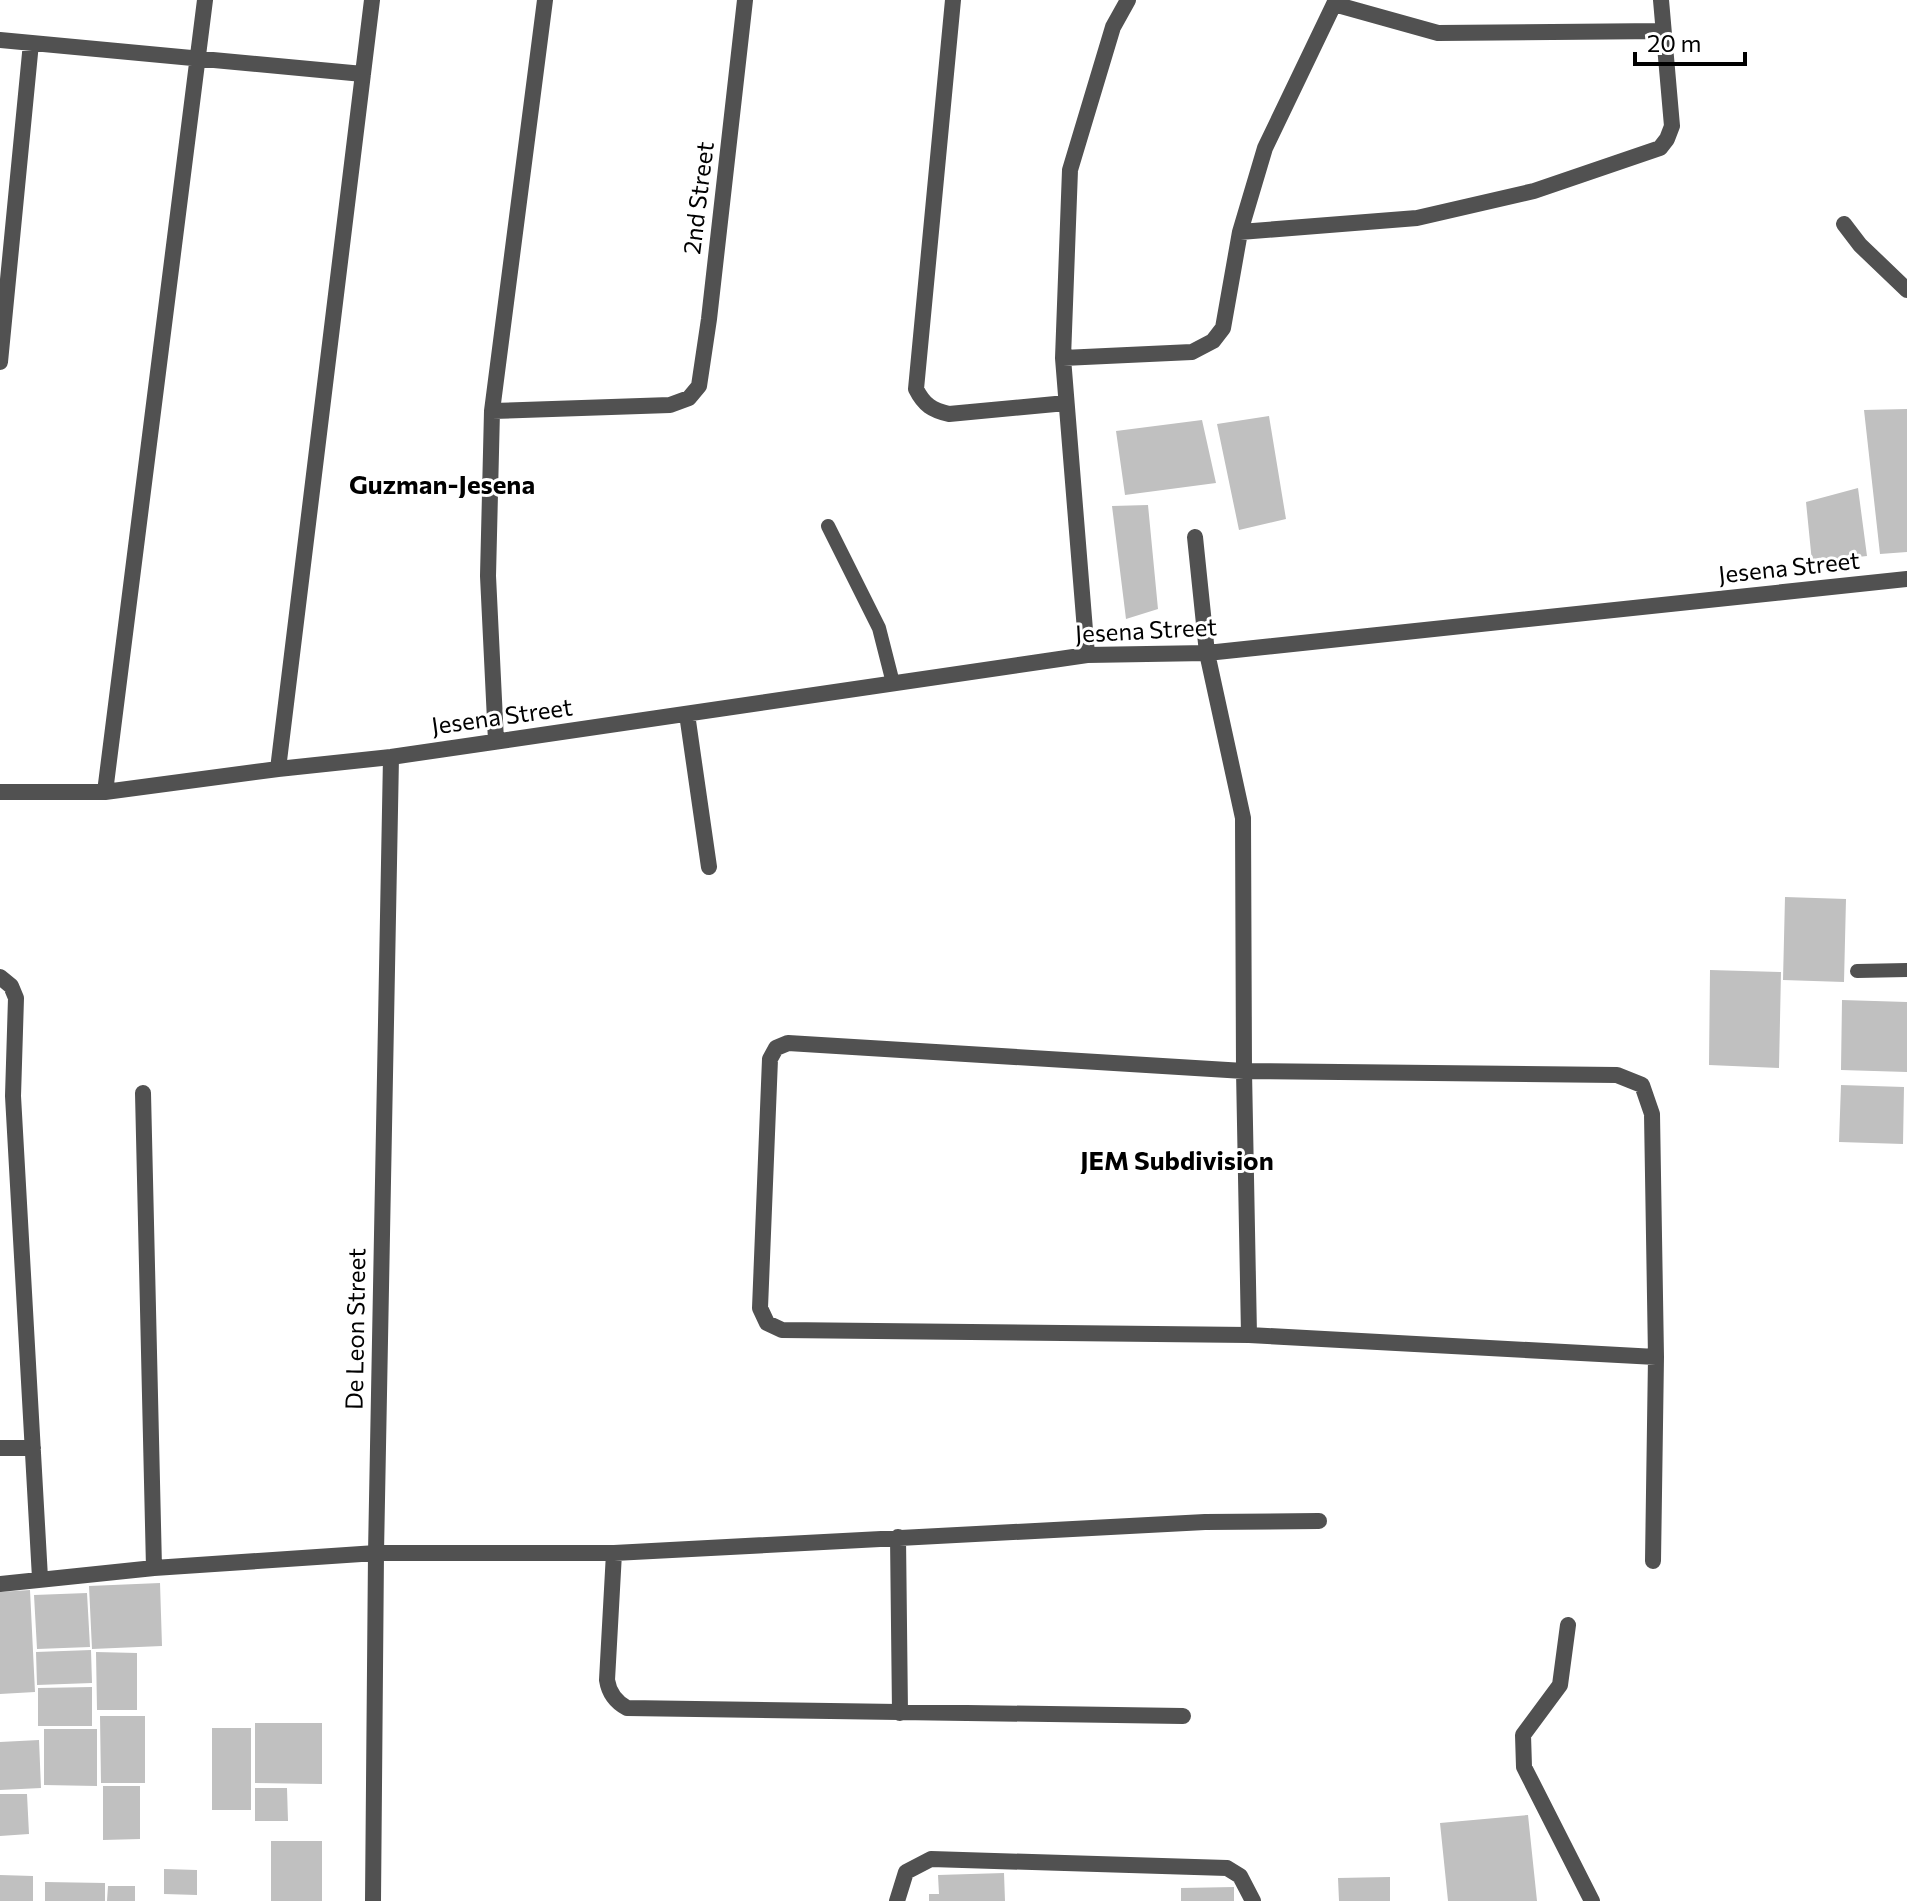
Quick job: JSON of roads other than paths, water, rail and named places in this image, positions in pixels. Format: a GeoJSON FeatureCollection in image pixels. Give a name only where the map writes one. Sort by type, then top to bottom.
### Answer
{"type":"FeatureCollection","features":[{"type":"Feature","properties":{"kind":"street"},"geometry":{"type":"LineString","coordinates":[[105,792],[205,0]]}},
{"type":"Feature","properties":{"kind":"street"},"geometry":{"type":"LineString","coordinates":[[278,769],[372,0]]}},
{"type":"Feature","properties":{"kind":"street"},"geometry":{"type":"LineString","coordinates":[[496,741],[488,576],[492,411],[545,0]]}},
{"type":"Feature","properties":{"kind":"street","name":"2nd Street"},"geometry":{"type":"LineString","coordinates":[[492,411],[670,405],[689,398],[699,386],[745,0]]}},
{"type":"Feature","properties":{"kind":"street"},"geometry":{"type":"LineString","coordinates":[[953,0],[916,389],[923,404],[949,414],[1066,403]]}},
{"type":"Feature","properties":{"kind":"street"},"geometry":{"type":"LineString","coordinates":[[1087,655],[1063,358],[1070,170],[1113,27],[1128,0]]}},
{"type":"Feature","properties":{"kind":"street"},"geometry":{"type":"LineString","coordinates":[[1240,232],[1417,218],[1534,191],[1660,148],[1672,126],[1661,0]]}},
{"type":"Feature","properties":{"kind":"street"},"geometry":{"type":"LineString","coordinates":[[1063,358],[1192,352],[1213,341],[1223,328],[1240,232],[1265,148],[1335,2],[1438,33],[1663,31]]}},
{"type":"Feature","properties":{"kind":"street"},"geometry":{"type":"LineString","coordinates":[[0,40],[363,74]]}},
{"type":"Feature","properties":{"kind":"street"},"geometry":{"type":"LineString","coordinates":[[0,362],[31,43]]}},
{"type":"Feature","properties":{"kind":"street"},"geometry":{"type":"LineString","coordinates":[[1844,224],[1860,245],[1907,290]]}},
{"type":"Feature","properties":{"kind":"street"},"geometry":{"type":"LineString","coordinates":[[1195,537],[1207,653],[1243,818],[1249,1335]]}},
{"type":"Feature","properties":{"kind":"street","name":"Jesena Street"},"geometry":{"type":"LineString","coordinates":[[0,792],[105,792],[391,757],[1087,655],[1207,653],[1907,579]]}},
{"type":"Feature","properties":{"kind":"street"},"geometry":{"type":"LineString","coordinates":[[687,714],[709,867]]}},
{"type":"Feature","properties":{"kind":"street","name":"De Leon Street"},"geometry":{"type":"LineString","coordinates":[[373,1901],[376,1553],[391,757]]}},
{"type":"Feature","properties":{"kind":"street"},"geometry":{"type":"LineString","coordinates":[[0,977],[11,986],[16,998],[6,1096],[40,1578]]}},
{"type":"Feature","properties":{"kind":"street"},"geometry":{"type":"LineString","coordinates":[[1653,1561],[1656,1357],[1652,1114],[1642,1085],[1617,1075],[1244,1071],[788,1043],[776,1048],[770,1059],[760,1308],[767,1323],[782,1330],[1249,1335],[1656,1357]]}},
{"type":"Feature","properties":{"kind":"street"},"geometry":{"type":"LineString","coordinates":[[143,1093],[154,1568]]}},
{"type":"Feature","properties":{"kind":"street"},"geometry":{"type":"LineString","coordinates":[[0,1448],[33,1448]]}},
{"type":"Feature","properties":{"kind":"street"},"geometry":{"type":"LineString","coordinates":[[0,1584],[154,1568],[376,1553],[614,1553],[1205,1522],[1319,1521]]}},
{"type":"Feature","properties":{"kind":"street"},"geometry":{"type":"LineString","coordinates":[[898,1537],[900,1713]]}},
{"type":"Feature","properties":{"kind":"street"},"geometry":{"type":"LineString","coordinates":[[614,1553],[607,1680],[608,1688],[618,1703],[627,1708],[1183,1716]]}},
{"type":"Feature","properties":{"kind":"street"},"geometry":{"type":"LineString","coordinates":[[1568,1625],[1560,1685],[1523,1735],[1524,1767],[1592,1901]]}},
{"type":"Feature","properties":{"kind":"street"},"geometry":{"type":"LineString","coordinates":[[897,1901],[906,1872],[931,1859],[1227,1868],[1240,1876],[1253,1901]]}},
{"type":"Feature","properties":{"kind":"lane"},"geometry":{"type":"LineString","coordinates":[[828,526],[879,628],[893,683]]}},
{"type":"Feature","properties":{"kind":"lane"},"geometry":{"type":"LineString","coordinates":[[1857,971],[1907,970]]}},
{"type":"Feature","properties":{"kind":"district","name":"Guzman-Jesena"},"geometry":{"type":"Point","coordinates":[442,485]}},
{"type":"Feature","properties":{"kind":"district","name":"JEM Subdivision"},"geometry":{"type":"Point","coordinates":[1177,1161]}}]}
